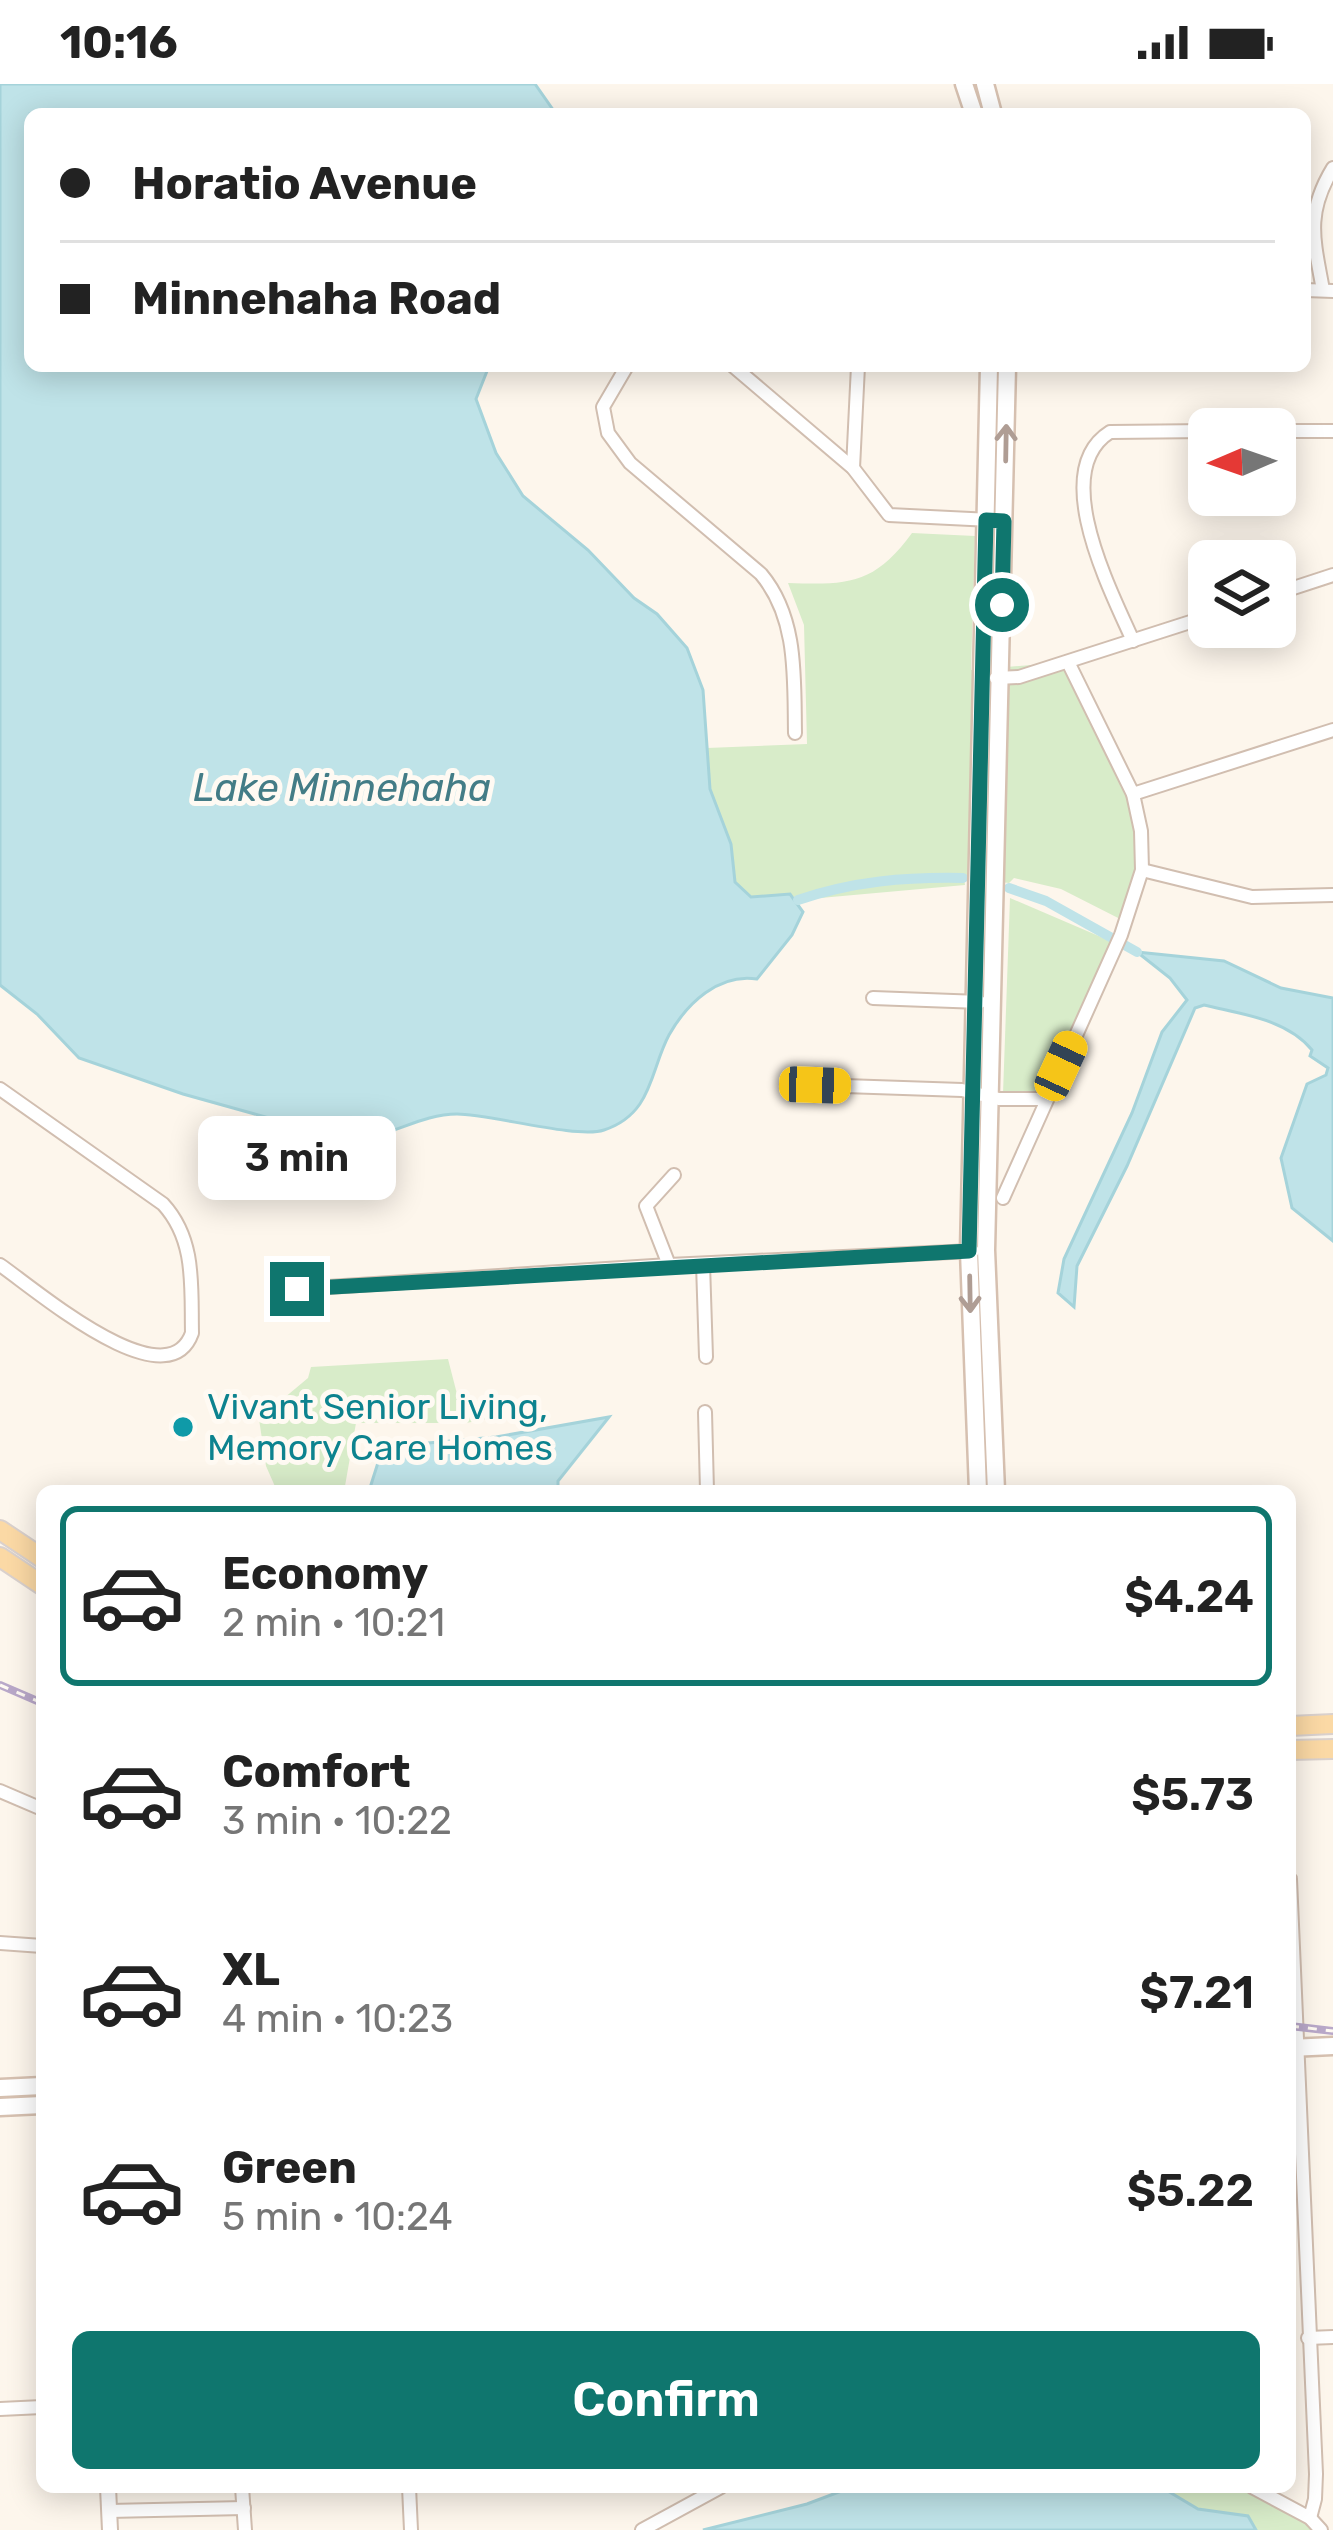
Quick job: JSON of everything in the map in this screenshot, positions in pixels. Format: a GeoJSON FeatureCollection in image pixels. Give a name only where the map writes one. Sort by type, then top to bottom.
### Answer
{"type":"FeatureCollection","features":[{"type":"Feature","properties":{"kind":"main road"},"geometry":{"type":"LineString","coordinates":[[977,1485],[995,520],[989,372]]}},
{"type":"Feature","properties":{"kind":"main road"},"geometry":{"type":"LineString","coordinates":[[995,520],[1007,372]]}},
{"type":"Feature","properties":{"kind":"main road"},"geometry":{"type":"LineString","coordinates":[[978,1250],[996,1485]]}},
{"type":"Feature","properties":{"kind":"main road"},"geometry":{"type":"LineString","coordinates":[[0,1530],[36,1554]]}},
{"type":"Feature","properties":{"kind":"main road"},"geometry":{"type":"LineString","coordinates":[[0,1557],[36,1582]]}},
{"type":"Feature","properties":{"kind":"main road"},"geometry":{"type":"LineString","coordinates":[[1296,1726],[1333,1724]]}},
{"type":"Feature","properties":{"kind":"main road"},"geometry":{"type":"LineString","coordinates":[[1296,1750],[1333,1749]]}},
{"type":"Feature","properties":{"kind":"main road"},"geometry":{"type":"LineString","coordinates":[[1296,2047],[1333,2046]]}},
{"type":"Feature","properties":{"kind":"main road"},"geometry":{"type":"LineString","coordinates":[[0,2088],[36,2086]]}},
{"type":"Feature","properties":{"kind":"main road"},"geometry":{"type":"LineString","coordinates":[[0,2107],[36,2105]]}},
{"type":"Feature","properties":{"kind":"street"},"geometry":{"type":"LineString","coordinates":[[1328,290],[1311,228],[1314,206],[1333,168]]}},
{"type":"Feature","properties":{"kind":"street"},"geometry":{"type":"LineString","coordinates":[[623,372],[603,407],[608,434],[630,463],[775,591],[794,661],[795,733]]}},
{"type":"Feature","properties":{"kind":"street"},"geometry":{"type":"LineString","coordinates":[[740,372],[853,468],[893,517],[995,520]]}},
{"type":"Feature","properties":{"kind":"street"},"geometry":{"type":"LineString","coordinates":[[853,468],[858,372]]}},
{"type":"Feature","properties":{"kind":"street"},"geometry":{"type":"LineString","coordinates":[[1133,641],[1091,543],[1085,469],[1089,451],[1110,432],[1188,431]]}},
{"type":"Feature","properties":{"kind":"street"},"geometry":{"type":"LineString","coordinates":[[1296,431],[1333,431]]}},
{"type":"Feature","properties":{"kind":"street"},"geometry":{"type":"LineString","coordinates":[[1296,588],[1333,575]]}},
{"type":"Feature","properties":{"kind":"street"},"geometry":{"type":"LineString","coordinates":[[992,678],[1019,677],[1188,623]]}},
{"type":"Feature","properties":{"kind":"street"},"geometry":{"type":"LineString","coordinates":[[1004,1198],[1108,966],[1142,870],[1133,794],[1068,662]]}},
{"type":"Feature","properties":{"kind":"street"},"geometry":{"type":"LineString","coordinates":[[1133,794],[1333,730]]}},
{"type":"Feature","properties":{"kind":"street"},"geometry":{"type":"LineString","coordinates":[[1142,870],[1252,897],[1333,895]]}},
{"type":"Feature","properties":{"kind":"street"},"geometry":{"type":"LineString","coordinates":[[873,998],[983,1002]]}},
{"type":"Feature","properties":{"kind":"street"},"geometry":{"type":"LineString","coordinates":[[815,1085],[1046,1099]]}},
{"type":"Feature","properties":{"kind":"street"},"geometry":{"type":"LineString","coordinates":[[0,1089],[163,1204],[180,1223],[188,1243],[192,1333],[188,1346],[163,1358],[129,1350],[0,1265]]}},
{"type":"Feature","properties":{"kind":"street"},"geometry":{"type":"LineString","coordinates":[[668,1265],[646,1206],[674,1175]]}},
{"type":"Feature","properties":{"kind":"street"},"geometry":{"type":"LineString","coordinates":[[297,1289],[978,1250]]}},
{"type":"Feature","properties":{"kind":"street"},"geometry":{"type":"LineString","coordinates":[[703,1264],[706,1357]]}},
{"type":"Feature","properties":{"kind":"street"},"geometry":{"type":"LineString","coordinates":[[705,1412],[707,1485]]}},
{"type":"Feature","properties":{"kind":"street"},"geometry":{"type":"LineString","coordinates":[[0,1791],[36,1806]]}},
{"type":"Feature","properties":{"kind":"street"},"geometry":{"type":"LineString","coordinates":[[0,1943],[36,1946]]}},
{"type":"Feature","properties":{"kind":"street"},"geometry":{"type":"LineString","coordinates":[[1296,2120],[1316,2474],[1310,2518]]}},
{"type":"Feature","properties":{"kind":"street"},"geometry":{"type":"LineString","coordinates":[[1308,2338],[1333,2337]]}},
{"type":"Feature","properties":{"kind":"street"},"geometry":{"type":"LineString","coordinates":[[0,2409],[36,2407]]}},
{"type":"Feature","properties":{"kind":"street"},"geometry":{"type":"LineString","coordinates":[[1316,2474],[1333,2472]]}},
{"type":"Feature","properties":{"kind":"street"},"geometry":{"type":"LineString","coordinates":[[108,2493],[110,2530]]}},
{"type":"Feature","properties":{"kind":"street"},"geometry":{"type":"LineString","coordinates":[[243,2493],[245,2530]]}},
{"type":"Feature","properties":{"kind":"street"},"geometry":{"type":"LineString","coordinates":[[409,2493],[411,2530]]}},
{"type":"Feature","properties":{"kind":"street"},"geometry":{"type":"LineString","coordinates":[[642,2530],[710,2493]]}},
{"type":"Feature","properties":{"kind":"street"},"geometry":{"type":"LineString","coordinates":[[1263,2493],[1310,2518],[1321,2530]]}},
{"type":"Feature","properties":{"kind":"street"},"geometry":{"type":"LineString","coordinates":[[109,2512],[244,2508]]}},
{"type":"Feature","properties":{"kind":"green space"},"geometry":{"type":"Polygon","coordinates":[[[912,533],[975,536],[971,670],[1068,662],[1128,781],[1143,855],[1126,922],[1061,889],[1014,878],[1009,883],[964,878],[965,885],[798,900],[790,894],[751,897],[735,882],[731,844],[710,789],[707,748],[807,744],[804,625],[788,583],[858,578],[885,563],[912,533]]]}},
{"type":"Feature","properties":{"kind":"green space"},"geometry":{"type":"Polygon","coordinates":[[[1010,898],[1115,943],[1044,1094],[1003,1094],[1010,898]]]}},
{"type":"Feature","properties":{"kind":"green space"},"geometry":{"type":"Polygon","coordinates":[[[448,1359],[457,1394],[485,1403],[502,1416],[466,1423],[356,1423],[345,1485],[274,1485],[266,1466],[259,1419],[308,1378],[311,1367],[448,1359]]]}},
{"type":"Feature","properties":{"kind":"green space"},"geometry":{"type":"Polygon","coordinates":[[[1171,2493],[1259,2493],[1318,2530],[1256,2530],[1248,2516],[1198,2509],[1171,2493]]]}},
{"type":"Feature","properties":{"kind":"water","name":"Lake Minnehaha"},"geometry":{"type":"Polygon","coordinates":[[[0,84],[535,84],[552,108],[24,108],[24,372],[487,372],[476,399],[496,453],[523,496],[588,550],[687,648],[703,690],[710,789],[731,844],[735,882],[751,897],[790,894],[803,912],[792,935],[757,979],[717,986],[685,1012],[669,1035],[641,1102],[620,1123],[591,1132],[457,1114],[371,1137],[341,1138],[183,1094],[79,1058],[37,1014],[0,985],[0,84]]]}},
{"type":"Feature","properties":{"kind":"water"},"geometry":{"type":"Polygon","coordinates":[[[1137,952],[1224,961],[1281,988],[1333,998],[1333,1241],[1292,1208],[1281,1158],[1307,1084],[1326,1075],[1328,1068],[1310,1056],[1312,1050],[1290,1031],[1204,1005],[1195,1008],[1127,1166],[1077,1266],[1074,1307],[1058,1293],[1064,1259],[1132,1113],[1162,1032],[1187,1000],[1170,978],[1137,952]]]}},
{"type":"Feature","properties":{"kind":"water"},"geometry":{"type":"Polygon","coordinates":[[[609,1417],[558,1485],[371,1485],[383,1447],[496,1437],[609,1417]]]}},
{"type":"Feature","properties":{"kind":"water"},"geometry":{"type":"Polygon","coordinates":[[[836,2493],[1171,2493],[1198,2509],[1248,2516],[1256,2530],[703,2530],[836,2493]]]}},
{"type":"Feature","properties":{"kind":"waterway"},"geometry":{"type":"LineString","coordinates":[[798,900],[880,882],[963,878]]}},
{"type":"Feature","properties":{"kind":"waterway"},"geometry":{"type":"LineString","coordinates":[[1009,888],[1046,901],[1137,952]]}},
{"type":"Feature","properties":{"kind":"railway"},"geometry":{"type":"LineString","coordinates":[[0,1685],[36,1700]]}},
{"type":"Feature","properties":{"kind":"railway"},"geometry":{"type":"LineString","coordinates":[[1296,2027],[1333,2031]]}},
{"type":"Feature","properties":{"kind":"place","name":"Vivant Senior Living, Memory Care Homes"},"geometry":{"type":"Point","coordinates":[183,1427]}},
{"type":"Feature","properties":{"kind":"route"},"geometry":{"type":"LineString","coordinates":[[297,1289],[969,1251],[986,520],[1004,521],[1002,605]]}}]}
